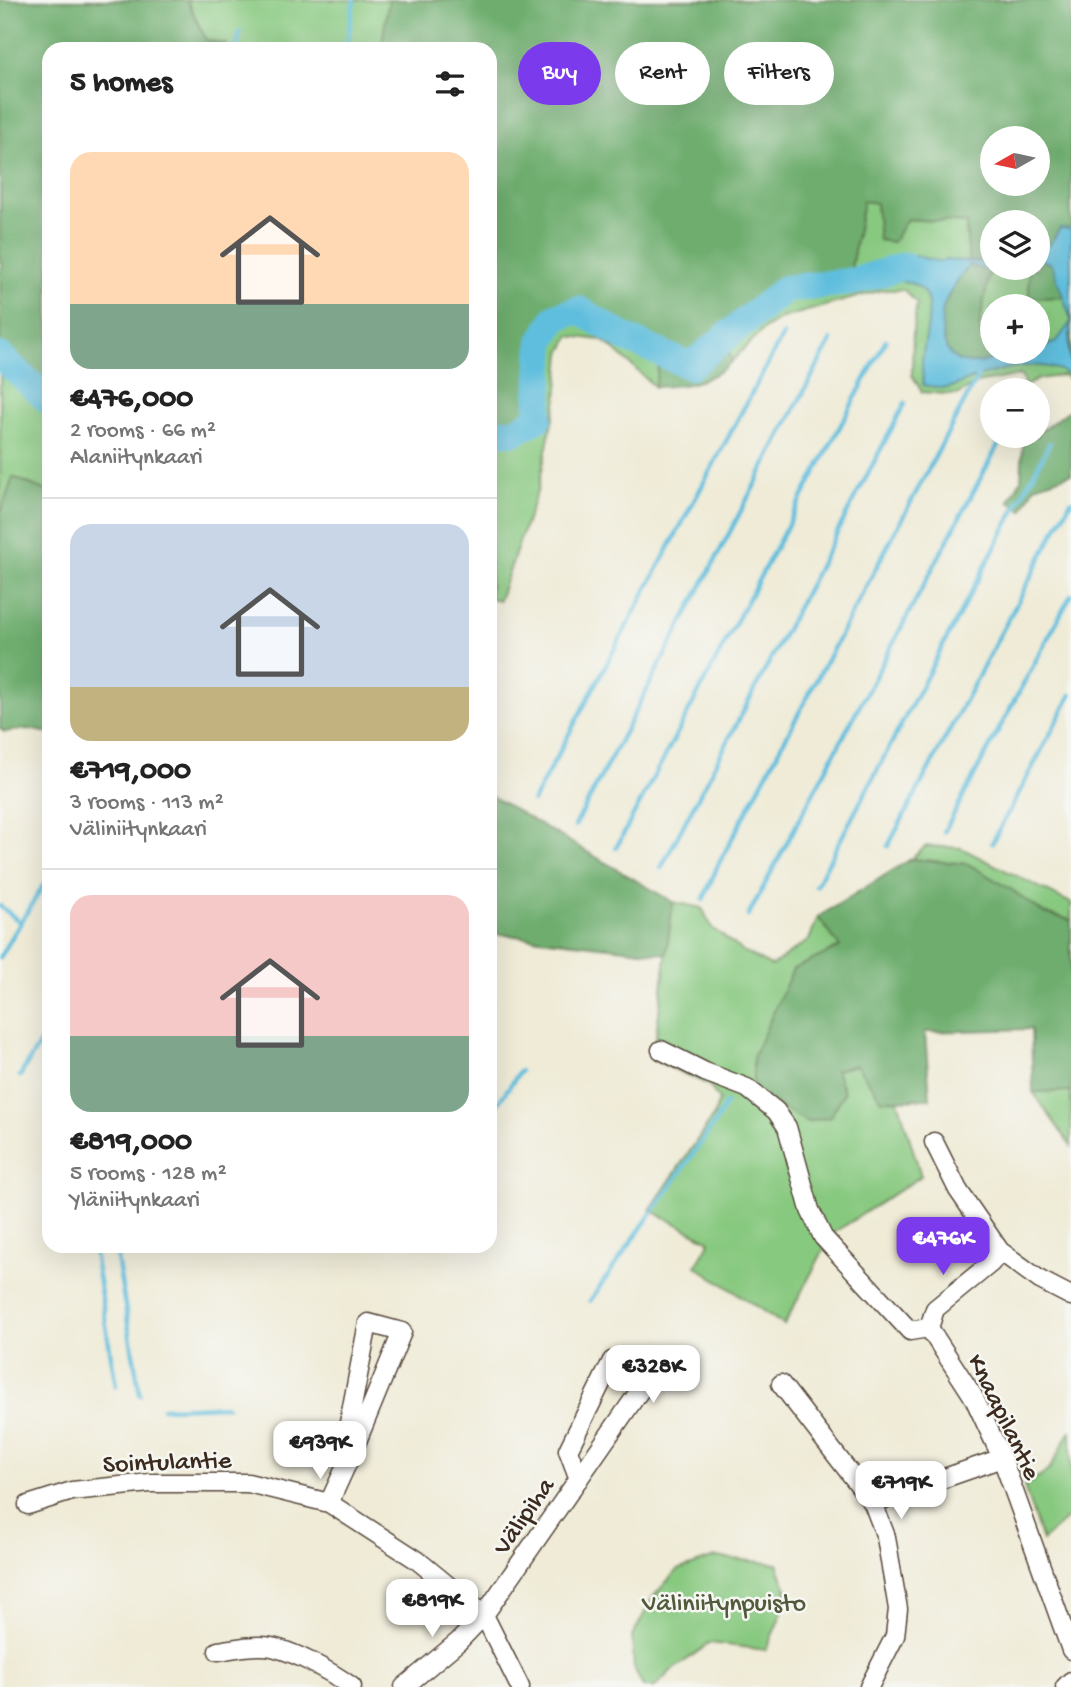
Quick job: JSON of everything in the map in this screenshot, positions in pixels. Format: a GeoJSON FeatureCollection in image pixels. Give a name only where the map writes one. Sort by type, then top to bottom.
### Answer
{"type":"FeatureCollection","features":[{"type":"Feature","properties":{"kind":"street"},"geometry":{"type":"LineString","coordinates":[[661,1050],[705,1072],[747,1088],[776,1111],[787,1127],[810,1210],[823,1237],[910,1331],[929,1328],[934,1309],[991,1263],[1000,1251]]}},
{"type":"Feature","properties":{"kind":"street"},"geometry":{"type":"LineString","coordinates":[[934,1142],[958,1190],[1000,1251],[1040,1280],[1071,1296]]}},
{"type":"Feature","properties":{"kind":"street"},"geometry":{"type":"LineString","coordinates":[[329,1503],[355,1446],[402,1332],[368,1323],[348,1428],[355,1446]]}},
{"type":"Feature","properties":{"kind":"street","name":"Knaapilantie"},"geometry":{"type":"LineString","coordinates":[[929,1328],[972,1396],[1002,1458],[1071,1650]]}},
{"type":"Feature","properties":{"kind":"street","name":"Välipiha"},"geometry":{"type":"LineString","coordinates":[[404,1687],[459,1641],[484,1615],[579,1479],[652,1373],[635,1361],[612,1361],[568,1450],[579,1479]]}},
{"type":"Feature","properties":{"kind":"street"},"geometry":{"type":"LineString","coordinates":[[781,1384],[873,1503],[886,1537],[898,1609],[895,1636],[869,1687]]}},
{"type":"Feature","properties":{"kind":"street"},"geometry":{"type":"LineString","coordinates":[[873,1503],[1002,1458]]}},
{"type":"Feature","properties":{"kind":"street","name":"Sointulantie"},"geometry":{"type":"LineString","coordinates":[[28,1504],[72,1491],[150,1483],[247,1483],[329,1503],[417,1560],[484,1615],[520,1687]]}},
{"type":"Feature","properties":{"kind":"street"},"geometry":{"type":"LineString","coordinates":[[218,1651],[264,1645],[299,1657],[336,1675],[352,1687]]}},
{"type":"Feature","properties":{"kind":"street"},"geometry":{"type":"LineString","coordinates":[[1065,1687],[1071,1682]]}},
{"type":"Feature","properties":{"kind":"green space"},"geometry":{"type":"Polygon","coordinates":[[[0,0],[187,0],[206,40],[216,42],[42,42],[42,398],[0,359],[0,0]]]}},
{"type":"Feature","properties":{"kind":"green space"},"geometry":{"type":"Polygon","coordinates":[[[187,0],[389,0],[382,42],[206,40],[187,0]]]}},
{"type":"Feature","properties":{"kind":"green space"},"geometry":{"type":"Polygon","coordinates":[[[389,0],[1071,0],[1071,297],[1029,294],[1029,280],[1050,280],[1050,210],[980,210],[980,280],[988,280],[985,294],[980,294],[980,364],[983,364],[960,371],[947,352],[940,324],[944,303],[969,264],[966,223],[907,219],[893,242],[879,240],[876,203],[863,201],[850,274],[780,280],[721,331],[732,361],[706,379],[677,386],[655,387],[661,347],[577,307],[549,318],[531,333],[535,393],[533,414],[515,423],[497,424],[497,42],[382,42],[389,0]]]}},
{"type":"Feature","properties":{"kind":"green space"},"geometry":{"type":"Polygon","coordinates":[[[863,201],[876,202],[879,240],[893,242],[906,219],[966,223],[969,264],[944,303],[980,350],[980,364],[1050,364],[1050,298],[1071,297],[1071,381],[1064,375],[1045,378],[1022,378],[1021,375],[980,378],[980,382],[957,395],[922,392],[912,375],[913,329],[917,303],[904,290],[882,290],[782,318],[764,329],[732,361],[721,331],[780,280],[850,273],[863,201]]]}},
{"type":"Feature","properties":{"kind":"green space"},"geometry":{"type":"Polygon","coordinates":[[[988,280],[1029,280],[1029,294],[985,294],[988,280]]]}},
{"type":"Feature","properties":{"kind":"green space"},"geometry":{"type":"Polygon","coordinates":[[[577,307],[662,347],[655,387],[601,340],[570,336],[561,353],[557,399],[538,489],[499,600],[497,424],[515,423],[535,393],[531,333],[549,318],[577,307]]]}},
{"type":"Feature","properties":{"kind":"green space"},"geometry":{"type":"Polygon","coordinates":[[[0,359],[42,398],[42,489],[13,477],[0,515],[0,359]]]}},
{"type":"Feature","properties":{"kind":"green space"},"geometry":{"type":"Polygon","coordinates":[[[1071,409],[1071,474],[1035,486],[1022,511],[1009,501],[1021,480],[1023,448],[1050,448],[1050,424],[1071,409]]]}},
{"type":"Feature","properties":{"kind":"green space"},"geometry":{"type":"Polygon","coordinates":[[[13,477],[42,489],[42,732],[28,729],[4,732],[0,728],[0,515],[13,477]]]}},
{"type":"Feature","properties":{"kind":"green space"},"geometry":{"type":"Polygon","coordinates":[[[497,799],[673,902],[666,954],[497,934],[497,799]]]}},
{"type":"Feature","properties":{"kind":"green space"},"geometry":{"type":"Polygon","coordinates":[[[926,846],[961,848],[1071,903],[1071,920],[1044,913],[968,864],[911,859],[926,846]]]}},
{"type":"Feature","properties":{"kind":"green space"},"geometry":{"type":"Polygon","coordinates":[[[911,859],[968,864],[1044,913],[1071,920],[1071,1091],[1033,1092],[1031,1029],[925,1032],[930,1099],[882,1100],[856,1065],[836,1070],[844,1093],[830,1117],[807,1122],[753,1087],[753,1057],[793,969],[840,947],[818,917],[911,859]]]}},
{"type":"Feature","properties":{"kind":"green space"},"geometry":{"type":"Polygon","coordinates":[[[673,902],[702,908],[712,928],[744,952],[771,966],[809,940],[818,917],[840,947],[807,1122],[830,1117],[844,1093],[836,1070],[857,1065],[882,1100],[898,1100],[921,1176],[832,1234],[784,1325],[696,1266],[710,1241],[650,1210],[714,1115],[719,1100],[709,1085],[653,1060],[673,902]]]}},
{"type":"Feature","properties":{"kind":"green space"},"geometry":{"type":"Polygon","coordinates":[[[1071,1091],[1071,1146],[1033,1092],[1071,1091]]]}},
{"type":"Feature","properties":{"kind":"green space"},"geometry":{"type":"Polygon","coordinates":[[[1071,1430],[1071,1515],[1042,1541],[1024,1486],[1049,1470],[1071,1430]]]}},
{"type":"Feature","properties":{"kind":"green space","name":"Väliniitynpuisto"},"geometry":{"type":"Polygon","coordinates":[[[715,1557],[777,1564],[789,1596],[766,1650],[710,1643],[671,1671],[655,1687],[643,1687],[634,1668],[632,1637],[653,1597],[677,1570],[715,1557]]]}},
{"type":"Feature","properties":{"kind":"water"},"geometry":{"type":"Polygon","coordinates":[[[1060,228],[1071,229],[1071,320],[1050,263],[1050,243],[1060,228]]]}},
{"type":"Feature","properties":{"kind":"water"},"geometry":{"type":"Polygon","coordinates":[[[900,256],[916,256],[940,262],[980,262],[980,268],[969,265],[945,302],[942,331],[949,353],[960,361],[969,363],[1050,364],[1050,345],[1056,342],[1071,322],[1071,376],[1048,367],[1022,366],[948,388],[923,385],[922,363],[929,316],[927,298],[918,287],[905,282],[869,282],[869,273],[886,261],[900,256]]]}},
{"type":"Feature","properties":{"kind":"waterway"},"geometry":{"type":"LineString","coordinates":[[347,42],[354,0]]}},
{"type":"Feature","properties":{"kind":"waterway"},"geometry":{"type":"LineString","coordinates":[[238,42],[240,32]]}},
{"type":"Feature","properties":{"kind":"waterway"},"geometry":{"type":"LineString","coordinates":[[497,432],[514,432],[538,419],[542,341],[556,317],[579,310],[624,337],[690,366],[785,289],[856,281],[904,266]]}},
{"type":"Feature","properties":{"kind":"waterway"},"geometry":{"type":"LineString","coordinates":[[533,801],[783,335]]}},
{"type":"Feature","properties":{"kind":"waterway"},"geometry":{"type":"LineString","coordinates":[[575,826],[831,340]]}},
{"type":"Feature","properties":{"kind":"waterway"},"geometry":{"type":"LineString","coordinates":[[616,848],[886,340]]}},
{"type":"Feature","properties":{"kind":"waterway"},"geometry":{"type":"LineString","coordinates":[[0,356],[42,395]]}},
{"type":"Feature","properties":{"kind":"waterway"},"geometry":{"type":"LineString","coordinates":[[703,900],[718,865],[979,374]]}},
{"type":"Feature","properties":{"kind":"waterway"},"geometry":{"type":"LineString","coordinates":[[661,868],[905,403]]}},
{"type":"Feature","properties":{"kind":"waterway"},"geometry":{"type":"LineString","coordinates":[[748,916],[997,448]]}},
{"type":"Feature","properties":{"kind":"waterway"},"geometry":{"type":"LineString","coordinates":[[816,886],[1047,448]]}},
{"type":"Feature","properties":{"kind":"waterway"},"geometry":{"type":"LineString","coordinates":[[888,846],[1071,501]]}},
{"type":"Feature","properties":{"kind":"waterway"},"geometry":{"type":"LineString","coordinates":[[944,832],[1071,595]]}},
{"type":"Feature","properties":{"kind":"waterway"},"geometry":{"type":"LineString","coordinates":[[992,843],[1071,695]]}},
{"type":"Feature","properties":{"kind":"waterway"},"geometry":{"type":"LineString","coordinates":[[0,957],[42,888]]}},
{"type":"Feature","properties":{"kind":"waterway"},"geometry":{"type":"LineString","coordinates":[[0,906],[20,922]]}},
{"type":"Feature","properties":{"kind":"waterway"},"geometry":{"type":"LineString","coordinates":[[20,1076],[42,1040]]}},
{"type":"Feature","properties":{"kind":"waterway"},"geometry":{"type":"LineString","coordinates":[[497,1105],[520,1071]]}},
{"type":"Feature","properties":{"kind":"waterway"},"geometry":{"type":"LineString","coordinates":[[590,1301],[726,1103]]}},
{"type":"Feature","properties":{"kind":"waterway"},"geometry":{"type":"LineString","coordinates":[[94,1253],[116,1386]]}},
{"type":"Feature","properties":{"kind":"waterway"},"geometry":{"type":"LineString","coordinates":[[116,1253],[140,1395]]}},
{"type":"Feature","properties":{"kind":"waterway"},"geometry":{"type":"LineString","coordinates":[[163,1408],[227,1406]]}}]}
